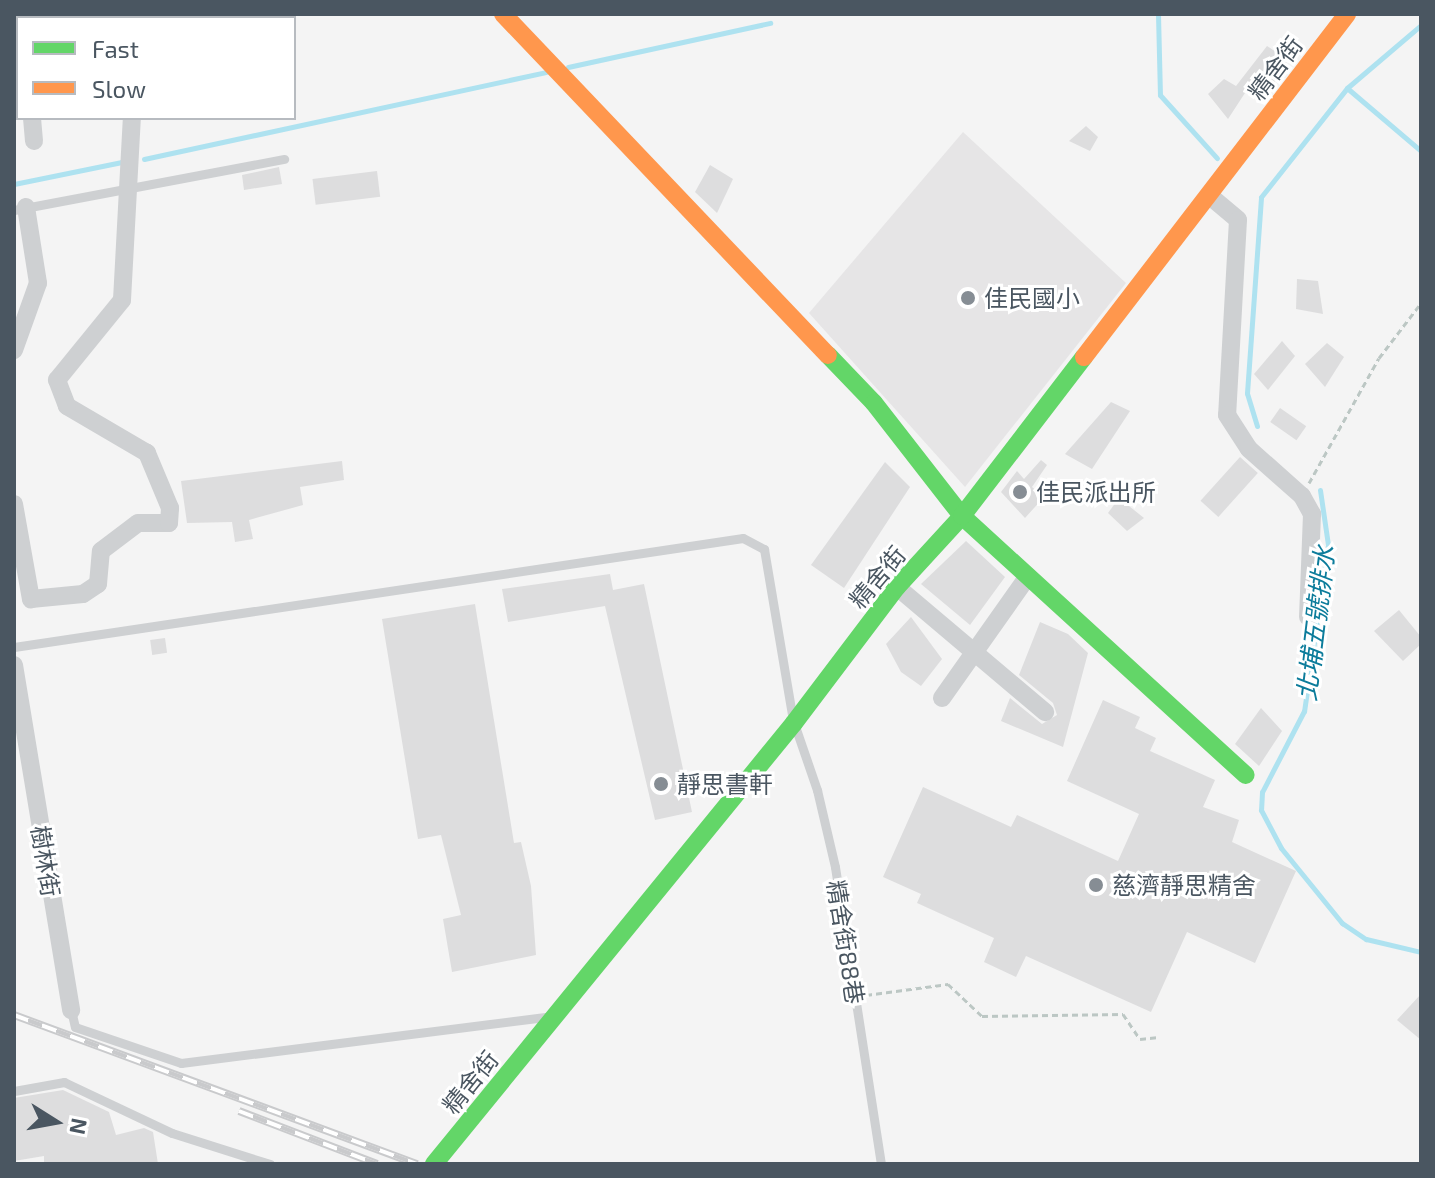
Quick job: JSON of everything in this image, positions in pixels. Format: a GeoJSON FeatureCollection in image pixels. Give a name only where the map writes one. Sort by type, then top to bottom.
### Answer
{"type":"FeatureCollection","features":[{"type":"Feature","properties":{"kind":"street"},"geometry":{"type":"LineString","coordinates":[[503,14],[874,403],[962,516],[1246,775]]}},
{"type":"Feature","properties":{"kind":"street","name":"精舍街"},"geometry":{"type":"LineString","coordinates":[[434,1164],[794,723],[897,587],[962,516],[1211,197],[1347,14]]}},
{"type":"Feature","properties":{"kind":"street"},"geometry":{"type":"LineString","coordinates":[[32,120],[34,141]]}},
{"type":"Feature","properties":{"kind":"street"},"geometry":{"type":"LineString","coordinates":[[14,504],[31,599],[83,594],[98,584],[101,551],[138,523],[169,523],[170,508],[147,453],[67,406],[57,380],[122,300],[132,191],[132,120]]}},
{"type":"Feature","properties":{"kind":"street"},"geometry":{"type":"LineString","coordinates":[[1211,197],[1238,220],[1227,415],[1249,449],[1302,496],[1312,514],[1308,617]]}},
{"type":"Feature","properties":{"kind":"street"},"geometry":{"type":"LineString","coordinates":[[14,350],[38,283],[20,209]]}},
{"type":"Feature","properties":{"kind":"street"},"geometry":{"type":"LineString","coordinates":[[942,698],[1028,576]]}},
{"type":"Feature","properties":{"kind":"street"},"geometry":{"type":"LineString","coordinates":[[897,587],[976,650],[1045,712]]}},
{"type":"Feature","properties":{"kind":"street","name":"樹林街"},"geometry":{"type":"LineString","coordinates":[[14,665],[71,1010]]}},
{"type":"Feature","properties":{"kind":"lane"},"geometry":{"type":"LineString","coordinates":[[20,209],[132,191],[284,159]]}},
{"type":"Feature","properties":{"kind":"lane","name":"精舍街88巷"},"geometry":{"type":"LineString","coordinates":[[14,647],[743,538],[764,549],[794,723],[828,836],[881,1164]]}},
{"type":"Feature","properties":{"kind":"lane"},"geometry":{"type":"LineString","coordinates":[[71,1010],[75,1027],[181,1063],[553,1016]]}},
{"type":"Feature","properties":{"kind":"lane"},"geometry":{"type":"LineString","coordinates":[[14,1091],[64,1082],[172,1133],[270,1164]]}},
{"type":"Feature","properties":{"kind":"path"},"geometry":{"type":"LineString","coordinates":[[1302,496],[1379,358],[1421,303]]}},
{"type":"Feature","properties":{"kind":"path"},"geometry":{"type":"LineString","coordinates":[[854,996],[948,984],[982,1016],[1123,1014],[1140,1039],[1159,1037]]}},
{"type":"Feature","properties":{"kind":"shaded area","name":"佳民國小"},"geometry":{"type":"Polygon","coordinates":[[[963,132],[1126,283],[965,487],[809,313],[963,132]]]}},
{"type":"Feature","properties":{"kind":"building"},"geometry":{"type":"Polygon","coordinates":[[[1267,46],[1288,60],[1274,83],[1258,73],[1228,119],[1208,94],[1224,79],[1236,86],[1267,46]]]}},
{"type":"Feature","properties":{"kind":"building"},"geometry":{"type":"Polygon","coordinates":[[[1086,126],[1098,137],[1090,151],[1069,141],[1086,126]]]}},
{"type":"Feature","properties":{"kind":"building"},"geometry":{"type":"Polygon","coordinates":[[[710,165],[733,179],[717,213],[695,192],[710,165]]]}},
{"type":"Feature","properties":{"kind":"building"},"geometry":{"type":"Polygon","coordinates":[[[279,167],[282,184],[244,190],[242,175],[279,167]]]}},
{"type":"Feature","properties":{"kind":"building"},"geometry":{"type":"Polygon","coordinates":[[[377,171],[380,197],[316,205],[312,179],[377,171]]]}},
{"type":"Feature","properties":{"kind":"building"},"geometry":{"type":"Polygon","coordinates":[[[1297,279],[1318,281],[1323,314],[1296,309],[1297,279]]]}},
{"type":"Feature","properties":{"kind":"building"},"geometry":{"type":"Polygon","coordinates":[[[1282,341],[1295,356],[1268,390],[1254,374],[1282,341]]]}},
{"type":"Feature","properties":{"kind":"building"},"geometry":{"type":"Polygon","coordinates":[[[1327,343],[1344,357],[1325,387],[1305,364],[1327,343]]]}},
{"type":"Feature","properties":{"kind":"building"},"geometry":{"type":"Polygon","coordinates":[[[1111,402],[1130,411],[1092,469],[1065,454],[1111,402]]]}},
{"type":"Feature","properties":{"kind":"building"},"geometry":{"type":"Polygon","coordinates":[[[1280,408],[1306,426],[1296,440],[1270,422],[1280,408]]]}},
{"type":"Feature","properties":{"kind":"building"},"geometry":{"type":"Polygon","coordinates":[[[1240,457],[1258,473],[1218,517],[1201,501],[1240,457]]]}},
{"type":"Feature","properties":{"kind":"building","name":"佳民派出所"},"geometry":{"type":"Polygon","coordinates":[[[1041,460],[1047,465],[1032,487],[1044,497],[1025,518],[1001,492],[1017,471],[1024,479],[1041,460]]]}},
{"type":"Feature","properties":{"kind":"building"},"geometry":{"type":"Polygon","coordinates":[[[342,461],[344,480],[300,487],[303,505],[249,520],[253,539],[235,542],[232,522],[187,523],[181,481],[342,461]]]}},
{"type":"Feature","properties":{"kind":"building"},"geometry":{"type":"Polygon","coordinates":[[[885,462],[910,487],[844,588],[811,565],[885,462]]]}},
{"type":"Feature","properties":{"kind":"building"},"geometry":{"type":"Polygon","coordinates":[[[1119,498],[1144,518],[1127,531],[1108,513],[1119,498]]]}},
{"type":"Feature","properties":{"kind":"building"},"geometry":{"type":"Polygon","coordinates":[[[966,541],[1005,577],[970,625],[921,584],[966,541]]]}},
{"type":"Feature","properties":{"kind":"building"},"geometry":{"type":"Polygon","coordinates":[[[610,574],[613,590],[644,584],[692,812],[655,820],[605,606],[508,622],[502,589],[610,574]]]}},
{"type":"Feature","properties":{"kind":"building"},"geometry":{"type":"Polygon","coordinates":[[[475,604],[514,843],[521,842],[531,886],[536,955],[452,972],[443,919],[461,915],[441,835],[418,839],[382,619],[475,604]]]}},
{"type":"Feature","properties":{"kind":"building"},"geometry":{"type":"Polygon","coordinates":[[[1399,610],[1421,637],[1421,644],[1403,661],[1374,631],[1399,610]]]}},
{"type":"Feature","properties":{"kind":"building"},"geometry":{"type":"Polygon","coordinates":[[[911,617],[942,659],[921,686],[901,672],[886,644],[911,617]]]}},
{"type":"Feature","properties":{"kind":"building"},"geometry":{"type":"Polygon","coordinates":[[[1040,622],[1068,634],[1088,653],[1063,747],[1001,721],[1010,698],[1042,724],[1057,715],[1053,703],[1019,675],[1040,622]]]}},
{"type":"Feature","properties":{"kind":"building"},"geometry":{"type":"Polygon","coordinates":[[[165,638],[167,653],[152,655],[150,640],[165,638]]]}},
{"type":"Feature","properties":{"kind":"building","name":"慈濟靜思精舍"},"geometry":{"type":"Polygon","coordinates":[[[1103,700],[1140,717],[1135,728],[1156,738],[1150,751],[1215,780],[1203,807],[1239,820],[1232,842],[1296,871],[1255,963],[1187,932],[1151,1012],[1026,956],[1016,977],[984,962],[994,938],[917,903],[921,894],[883,877],[923,787],[1011,827],[1017,815],[1118,861],[1139,814],[1067,781],[1103,700]]]}},
{"type":"Feature","properties":{"kind":"building"},"geometry":{"type":"Polygon","coordinates":[[[1261,708],[1282,731],[1259,766],[1235,744],[1261,708]]]}},
{"type":"Feature","properties":{"kind":"building"},"geometry":{"type":"Polygon","coordinates":[[[1421,994],[1421,1040],[1397,1020],[1421,994]]]}},
{"type":"Feature","properties":{"kind":"building"},"geometry":{"type":"Polygon","coordinates":[[[63,1090],[109,1112],[116,1135],[144,1128],[153,1132],[158,1164],[44,1164],[44,1156],[14,1161],[14,1098],[63,1090]]]}},
{"type":"Feature","properties":{"kind":"waterway"},"geometry":{"type":"LineString","coordinates":[[1158,14],[1160,95],[1217,158]]}},
{"type":"Feature","properties":{"kind":"waterway"},"geometry":{"type":"LineString","coordinates":[[568,67],[770,23]]}},
{"type":"Feature","properties":{"kind":"waterway"},"geometry":{"type":"LineString","coordinates":[[1347,88],[1421,25]]}},
{"type":"Feature","properties":{"kind":"waterway"},"geometry":{"type":"LineString","coordinates":[[144,159],[546,72]]}},
{"type":"Feature","properties":{"kind":"waterway","name":"北埔五號排水"},"geometry":{"type":"LineString","coordinates":[[1257,426],[1247,393],[1261,197],[1347,88],[1421,151]]}},
{"type":"Feature","properties":{"kind":"waterway"},"geometry":{"type":"LineString","coordinates":[[14,184],[122,162]]}},
{"type":"Feature","properties":{"kind":"waterway","name":"北埔五號排水"},"geometry":{"type":"LineString","coordinates":[[1320,490],[1328,545],[1304,711],[1262,792],[1261,810],[1281,848],[1342,923],[1366,939],[1421,952]]}},
{"type":"Feature","properties":{"kind":"railway"},"geometry":{"type":"LineString","coordinates":[[14,1015],[417,1164]]}},
{"type":"Feature","properties":{"kind":"railway"},"geometry":{"type":"LineString","coordinates":[[239,1111],[377,1164]]}},
{"type":"Feature","properties":{"kind":"traffic: fast"},"geometry":{"type":"LineString","coordinates":[[828,355],[874,403],[962,516],[1246,775]]}},
{"type":"Feature","properties":{"kind":"traffic: fast"},"geometry":{"type":"LineString","coordinates":[[434,1164],[794,723],[897,587],[962,516],[1084,357]]}},
{"type":"Feature","properties":{"kind":"traffic: slow"},"geometry":{"type":"LineString","coordinates":[[503,14],[828,355]]}},
{"type":"Feature","properties":{"kind":"traffic: slow"},"geometry":{"type":"LineString","coordinates":[[1084,357],[1347,14]]}},
{"type":"Feature","properties":{"kind":"place","name":"佳民國小"},"geometry":{"type":"Point","coordinates":[968,298]}},
{"type":"Feature","properties":{"kind":"place","name":"佳民派出所"},"geometry":{"type":"Point","coordinates":[1020,492]}},
{"type":"Feature","properties":{"kind":"place","name":"靜思書軒"},"geometry":{"type":"Point","coordinates":[661,784]}},
{"type":"Feature","properties":{"kind":"place","name":"慈濟靜思精舍"},"geometry":{"type":"Point","coordinates":[1096,885]}}]}
